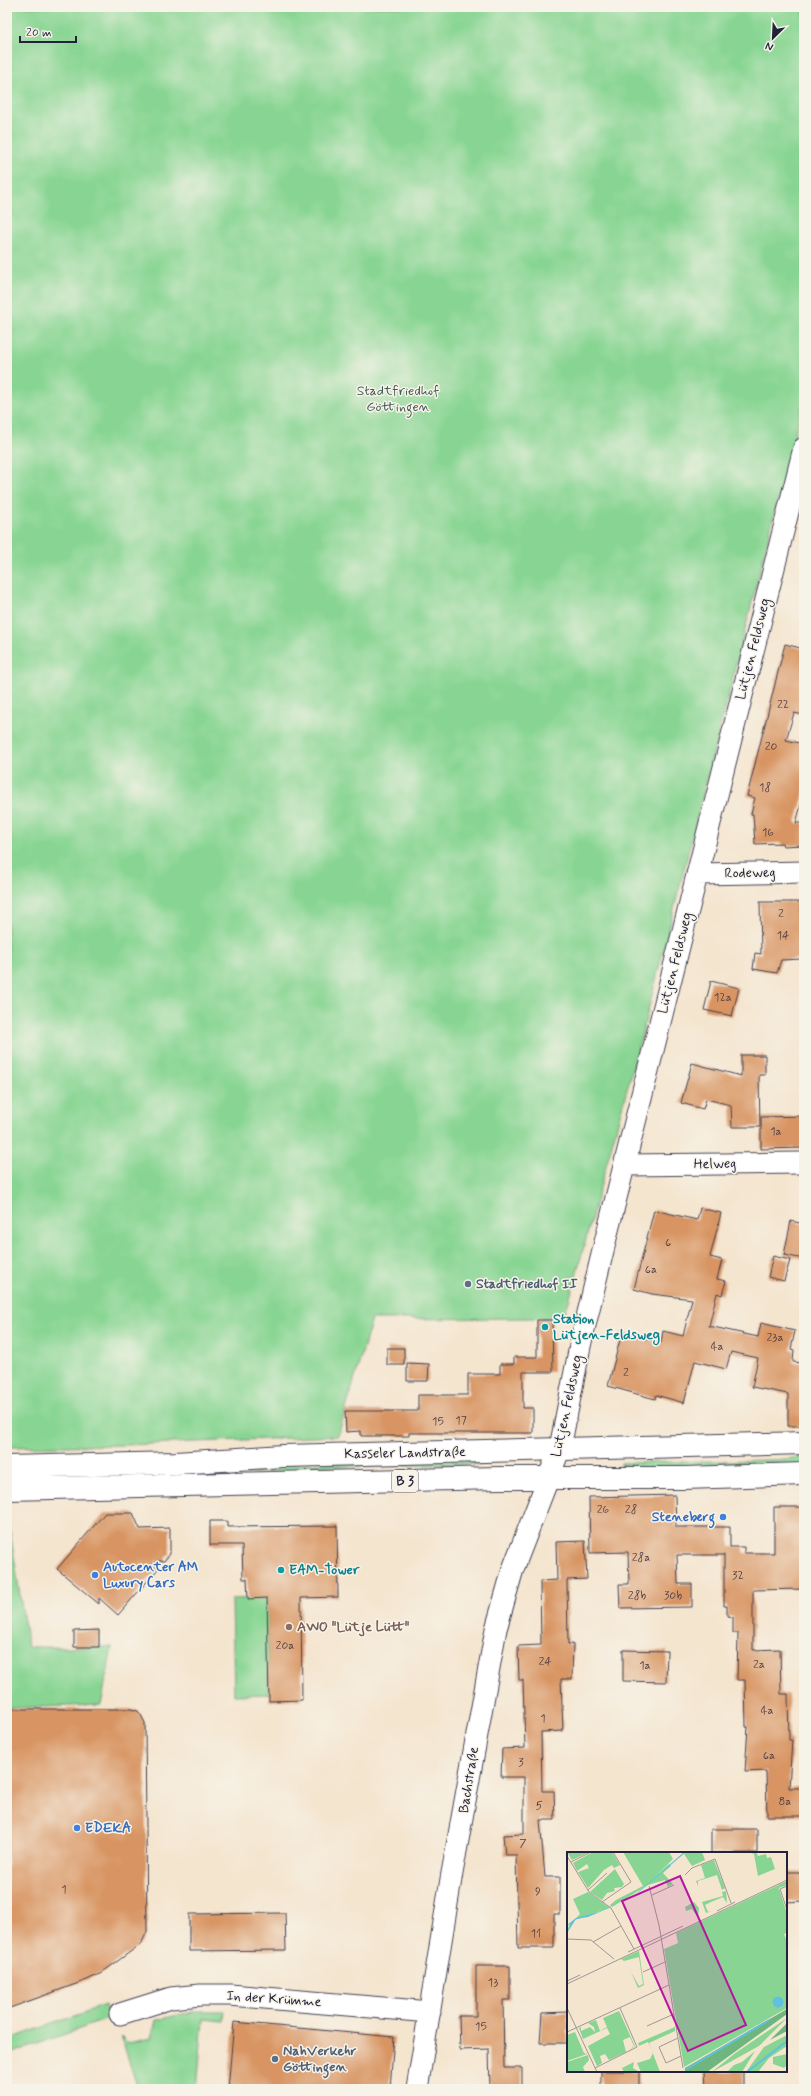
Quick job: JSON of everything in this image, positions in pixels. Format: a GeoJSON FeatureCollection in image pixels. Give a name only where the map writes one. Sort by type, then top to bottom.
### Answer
{"type":"FeatureCollection","features":[{"type":"Feature","properties":{"kind":"main road","name":"Kasseler Landstraße"},"geometry":{"type":"LineString","coordinates":[[7,1467],[75,1466],[283,1456],[804,1443]]}},
{"type":"Feature","properties":{"kind":"main road","name":"Kasseler Landstraße"},"geometry":{"type":"LineString","coordinates":[[7,1489],[500,1478],[549,1479],[804,1474]]}},
{"type":"Feature","properties":{"kind":"street","name":"Lütjen Feldsweg"},"geometry":{"type":"LineString","coordinates":[[549,1479],[560,1448],[580,1346],[697,874],[797,505],[804,448]]}},
{"type":"Feature","properties":{"kind":"street","name":"Rodeweg"},"geometry":{"type":"LineString","coordinates":[[697,874],[804,872]]}},
{"type":"Feature","properties":{"kind":"street","name":"Helweg"},"geometry":{"type":"LineString","coordinates":[[625,1165],[804,1163]]}},
{"type":"Feature","properties":{"kind":"street","name":"Bachstraße"},"geometry":{"type":"LineString","coordinates":[[417,2089],[451,1879],[496,1629],[513,1569],[549,1479]]}},
{"type":"Feature","properties":{"kind":"street","name":"In der Krümme"},"geometry":{"type":"LineString","coordinates":[[120,2014],[171,1998],[200,1995],[230,1995],[430,2012]]}},
{"type":"Feature","properties":{"kind":"green space","name":"Stadtfriedhof Göttingen"},"geometry":{"type":"Polygon","coordinates":[[[7,7],[804,7],[804,398],[641,1038],[569,1301],[563,1318],[372,1319],[338,1436],[125,1445],[7,1447],[7,7]]]}},
{"type":"Feature","properties":{"kind":"green space"},"geometry":{"type":"Polygon","coordinates":[[[804,1457],[804,1466],[621,1470],[621,1463],[775,1460],[804,1457]]]}},
{"type":"Feature","properties":{"kind":"green space"},"geometry":{"type":"Polygon","coordinates":[[[489,1460],[489,1464],[328,1467],[206,1477],[7,1480],[7,1476],[322,1463],[489,1460]]]}},
{"type":"Feature","properties":{"kind":"green space"},"geometry":{"type":"Polygon","coordinates":[[[7,1511],[28,1647],[112,1647],[101,1705],[7,1708],[7,1511]]]}},
{"type":"Feature","properties":{"kind":"green space"},"geometry":{"type":"Polygon","coordinates":[[[267,1598],[269,1694],[234,1695],[232,1599],[267,1598]]]}},
{"type":"Feature","properties":{"kind":"green space"},"geometry":{"type":"Polygon","coordinates":[[[105,2005],[110,2018],[7,2055],[7,2040],[105,2005]]]}},
{"type":"Feature","properties":{"kind":"green space"},"geometry":{"type":"Polygon","coordinates":[[[196,2011],[225,2011],[224,2021],[203,2019],[197,2089],[138,2089],[121,2036],[128,2043],[152,2038],[156,2020],[196,2011]]]}},
{"type":"Feature","properties":{"kind":"building"},"geometry":{"type":"Polygon","coordinates":[[[785,644],[804,649],[804,715],[794,713],[786,740],[804,744],[804,794],[796,823],[804,823],[804,845],[783,846],[782,843],[755,844],[753,814],[751,814],[755,798],[747,796],[785,644]]]}},
{"type":"Feature","properties":{"kind":"building"},"geometry":{"type":"Polygon","coordinates":[[[760,902],[801,902],[802,959],[781,960],[777,973],[753,969],[755,953],[761,954],[760,902]]]}},
{"type":"Feature","properties":{"kind":"building"},"geometry":{"type":"Polygon","coordinates":[[[711,981],[739,988],[732,1016],[704,1010],[711,981]]]}},
{"type":"Feature","properties":{"kind":"building"},"geometry":{"type":"Polygon","coordinates":[[[741,1055],[765,1055],[765,1075],[759,1075],[760,1127],[732,1127],[731,1105],[706,1099],[703,1109],[681,1103],[692,1063],[741,1076],[741,1055]]]}},
{"type":"Feature","properties":{"kind":"building"},"geometry":{"type":"Polygon","coordinates":[[[804,1116],[804,1148],[761,1149],[761,1117],[804,1116]]]}},
{"type":"Feature","properties":{"kind":"building"},"geometry":{"type":"Polygon","coordinates":[[[700,1208],[721,1213],[710,1257],[722,1260],[717,1279],[726,1281],[722,1295],[717,1293],[709,1326],[758,1337],[761,1323],[795,1331],[791,1349],[794,1350],[793,1362],[804,1363],[804,1426],[788,1426],[788,1394],[752,1387],[758,1358],[731,1352],[726,1369],[695,1361],[684,1403],[656,1395],[655,1399],[608,1386],[622,1332],[661,1343],[663,1331],[683,1336],[692,1299],[652,1294],[634,1289],[654,1210],[697,1220],[700,1208]]]}},
{"type":"Feature","properties":{"kind":"building"},"geometry":{"type":"Polygon","coordinates":[[[791,1221],[804,1224],[804,1259],[784,1255],[791,1221]]]}},
{"type":"Feature","properties":{"kind":"building"},"geometry":{"type":"Polygon","coordinates":[[[773,1256],[790,1260],[784,1281],[768,1277],[773,1256]]]}},
{"type":"Feature","properties":{"kind":"building"},"geometry":{"type":"Polygon","coordinates":[[[537,1320],[552,1320],[553,1372],[523,1372],[523,1408],[533,1408],[533,1433],[409,1433],[409,1436],[361,1436],[361,1431],[346,1432],[345,1411],[418,1411],[418,1395],[468,1395],[468,1374],[500,1374],[500,1364],[514,1364],[514,1357],[537,1357],[537,1320]]]}},
{"type":"Feature","properties":{"kind":"building"},"geometry":{"type":"Polygon","coordinates":[[[387,1348],[404,1348],[404,1365],[387,1365],[387,1348]]]}},
{"type":"Feature","properties":{"kind":"building"},"geometry":{"type":"Polygon","coordinates":[[[407,1363],[429,1364],[428,1381],[407,1381],[407,1363]]]}},
{"type":"Feature","properties":{"kind":"building"},"geometry":{"type":"Polygon","coordinates":[[[675,1495],[676,1527],[730,1527],[730,1547],[744,1547],[744,1553],[774,1553],[774,1507],[804,1507],[804,1589],[753,1590],[753,1650],[780,1649],[781,1694],[788,1694],[789,1740],[792,1740],[789,1788],[804,1788],[804,1816],[767,1816],[766,1771],[745,1772],[748,1727],[746,1727],[745,1680],[737,1680],[738,1633],[733,1633],[733,1617],[727,1616],[727,1606],[724,1606],[724,1555],[677,1555],[678,1584],[692,1584],[692,1607],[620,1608],[619,1584],[629,1584],[628,1552],[590,1553],[589,1497],[675,1495]]]}},
{"type":"Feature","properties":{"kind":"building"},"geometry":{"type":"Polygon","coordinates":[[[105,1513],[133,1513],[140,1529],[170,1528],[170,1554],[164,1561],[156,1561],[157,1570],[118,1615],[99,1598],[99,1604],[57,1569],[105,1513]]]}},
{"type":"Feature","properties":{"kind":"building"},"geometry":{"type":"Polygon","coordinates":[[[210,1521],[227,1521],[227,1527],[337,1526],[338,1597],[301,1598],[302,1700],[269,1701],[267,1598],[248,1599],[247,1579],[243,1579],[242,1545],[210,1545],[210,1521]]]}},
{"type":"Feature","properties":{"kind":"building"},"geometry":{"type":"Polygon","coordinates":[[[585,1541],[587,1579],[567,1580],[568,1644],[573,1644],[572,1679],[561,1679],[563,1731],[541,1732],[542,1791],[554,1791],[555,1820],[540,1820],[545,1877],[560,1877],[560,1914],[554,1914],[554,1948],[518,1948],[516,1855],[505,1855],[503,1835],[524,1834],[524,1777],[501,1777],[502,1749],[525,1748],[523,1680],[519,1680],[518,1646],[541,1645],[540,1581],[557,1580],[556,1542],[585,1541]]]}},
{"type":"Feature","properties":{"kind":"building"},"geometry":{"type":"Polygon","coordinates":[[[99,1630],[99,1647],[74,1647],[74,1631],[99,1630]]]}},
{"type":"Feature","properties":{"kind":"building"},"geometry":{"type":"Polygon","coordinates":[[[623,1650],[667,1651],[666,1682],[623,1681],[623,1650]]]}},
{"type":"Feature","properties":{"kind":"building","name":"EDEKA"},"geometry":{"type":"Polygon","coordinates":[[[7,1709],[131,1709],[138,1711],[141,1715],[145,1723],[147,1932],[141,1944],[100,1974],[7,2009],[7,1709]]]}},
{"type":"Feature","properties":{"kind":"building"},"geometry":{"type":"Polygon","coordinates":[[[711,1829],[757,1829],[757,1852],[711,1852],[711,1829]]]}},
{"type":"Feature","properties":{"kind":"building"},"geometry":{"type":"Polygon","coordinates":[[[787,1872],[804,1872],[804,1901],[787,1902],[787,1872]]]}},
{"type":"Feature","properties":{"kind":"building"},"geometry":{"type":"Polygon","coordinates":[[[285,1913],[286,1950],[189,1951],[189,1914],[285,1913]]]}},
{"type":"Feature","properties":{"kind":"building"},"geometry":{"type":"Polygon","coordinates":[[[476,1966],[510,1966],[510,2000],[503,2000],[504,2068],[522,2068],[522,2089],[490,2089],[489,2049],[460,2050],[459,2016],[476,2016],[476,1966]]]}},
{"type":"Feature","properties":{"kind":"building"},"geometry":{"type":"Polygon","coordinates":[[[567,2012],[567,2043],[540,2043],[542,2013],[567,2012]]]}},
{"type":"Feature","properties":{"kind":"building"},"geometry":{"type":"Polygon","coordinates":[[[234,2022],[394,2037],[390,2089],[228,2089],[234,2022]]]}},
{"type":"Feature","properties":{"kind":"building"},"geometry":{"type":"Polygon","coordinates":[[[601,2072],[639,2072],[639,2089],[601,2089],[601,2072]]]}},
{"type":"Feature","properties":{"kind":"building"},"geometry":{"type":"Polygon","coordinates":[[[705,2072],[743,2072],[743,2089],[706,2089],[705,2072]]]}},
{"type":"Feature","properties":{"kind":"place","name":"Stadtfriedhof II"},"geometry":{"type":"Point","coordinates":[468,1284]}},
{"type":"Feature","properties":{"kind":"place","name":"Station Lütjen-Feldsweg"},"geometry":{"type":"Point","coordinates":[545,1327]}},
{"type":"Feature","properties":{"kind":"place","name":"Steneberg"},"geometry":{"type":"Point","coordinates":[723,1517]}},
{"type":"Feature","properties":{"kind":"place","name":"EAM-Tower"},"geometry":{"type":"Point","coordinates":[281,1570]}},
{"type":"Feature","properties":{"kind":"place","name":"Autocenter AM Luxury Cars"},"geometry":{"type":"Point","coordinates":[95,1575]}},
{"type":"Feature","properties":{"kind":"place","name":"AWO \"Lütje Lütt\""},"geometry":{"type":"Point","coordinates":[289,1627]}},
{"type":"Feature","properties":{"kind":"place","name":"EDEKA"},"geometry":{"type":"Point","coordinates":[77,1828]}},
{"type":"Feature","properties":{"kind":"place","name":"NahVerkehr Göttingen"},"geometry":{"type":"Point","coordinates":[275,2059]}}]}
